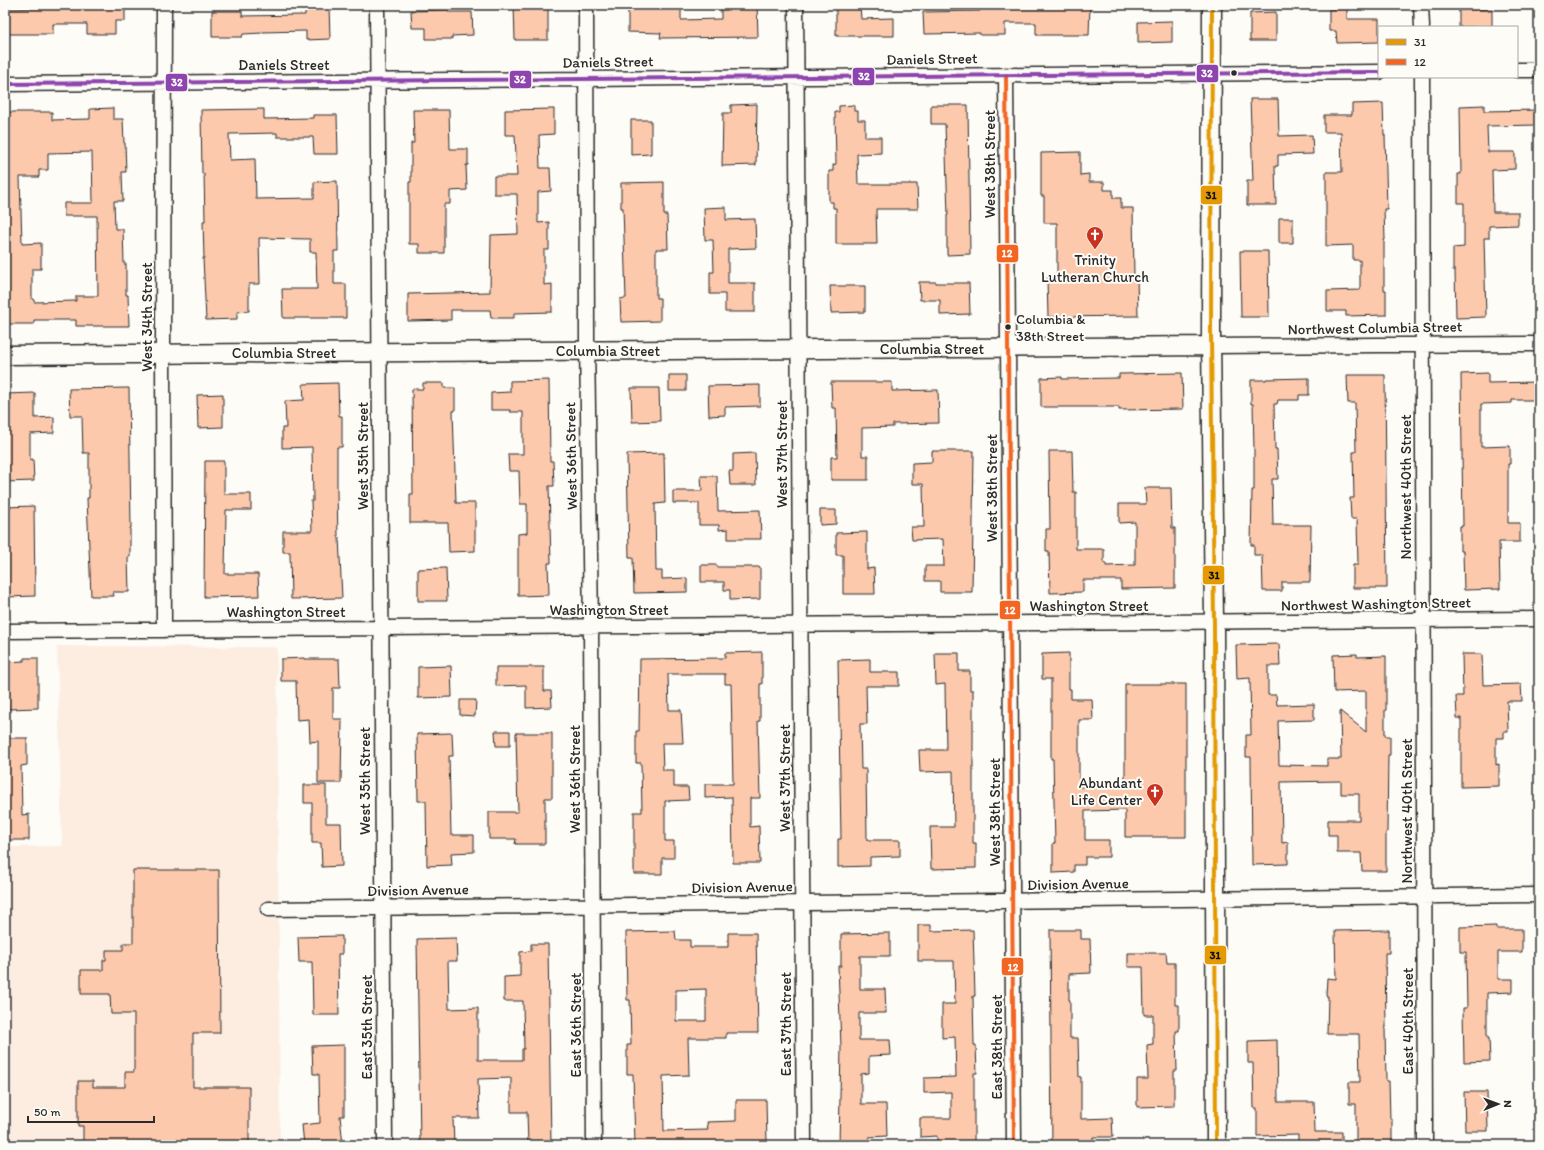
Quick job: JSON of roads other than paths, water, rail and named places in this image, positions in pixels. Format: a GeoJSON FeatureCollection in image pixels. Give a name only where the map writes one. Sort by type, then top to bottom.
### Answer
{"type":"FeatureCollection","features":[{"type":"Feature","properties":{"kind":"street","name":"West 34th Street"},"geometry":{"type":"LineString","coordinates":[[164,5],[164,630]]}},
{"type":"Feature","properties":{"kind":"street","name":"West 35th Street"},"geometry":{"type":"LineString","coordinates":[[377,5],[383,908]]}},
{"type":"Feature","properties":{"kind":"street","name":"West 36th Street"},"geometry":{"type":"LineString","coordinates":[[586,5],[587,351],[591,627],[592,906]]}},
{"type":"Feature","properties":{"kind":"street","name":"West 37th Street"},"geometry":{"type":"LineString","coordinates":[[796,5],[802,904]]}},
{"type":"Feature","properties":{"kind":"street"},"geometry":{"type":"LineString","coordinates":[[1212,5],[1211,346],[1214,622],[1216,1145]]}},
{"type":"Feature","properties":{"kind":"street"},"geometry":{"type":"LineString","coordinates":[[1422,5],[1422,26]]}},
{"type":"Feature","properties":{"kind":"street"},"geometry":{"type":"LineString","coordinates":[[1518,70],[1539,70]]}},
{"type":"Feature","properties":{"kind":"street","name":"Daniels Street"},"geometry":{"type":"LineString","coordinates":[[5,84],[1378,72]]}},
{"type":"Feature","properties":{"kind":"street","name":"West 38th Street"},"geometry":{"type":"LineString","coordinates":[[1006,75],[1013,901]]}},
{"type":"Feature","properties":{"kind":"street","name":"Northwest 40th Street"},"geometry":{"type":"LineString","coordinates":[[1422,78],[1425,897]]}},
{"type":"Feature","properties":{"kind":"street","name":"Northwest Columbia Street"},"geometry":{"type":"LineString","coordinates":[[1211,346],[1539,344]]}},
{"type":"Feature","properties":{"kind":"street","name":"Columbia Street"},"geometry":{"type":"LineString","coordinates":[[5,355],[1211,346]]}},
{"type":"Feature","properties":{"kind":"street","name":"Northwest Washington Street"},"geometry":{"type":"LineString","coordinates":[[1214,622],[1539,619]]}},
{"type":"Feature","properties":{"kind":"street","name":"Washington Street"},"geometry":{"type":"LineString","coordinates":[[5,631],[1214,622]]}},
{"type":"Feature","properties":{"kind":"street","name":"Division Avenue"},"geometry":{"type":"LineString","coordinates":[[268,909],[1539,896]]}},
{"type":"Feature","properties":{"kind":"street","name":"East 40th Street"},"geometry":{"type":"LineString","coordinates":[[1425,897],[1425,1145]]}},
{"type":"Feature","properties":{"kind":"street","name":"East 38th Street"},"geometry":{"type":"LineString","coordinates":[[1013,901],[1014,1145]]}},
{"type":"Feature","properties":{"kind":"street","name":"East 37th Street"},"geometry":{"type":"LineString","coordinates":[[802,904],[804,1145]]}},
{"type":"Feature","properties":{"kind":"street","name":"East 36th Street"},"geometry":{"type":"LineString","coordinates":[[592,906],[594,1145]]}},
{"type":"Feature","properties":{"kind":"street","name":"East 35th Street"},"geometry":{"type":"LineString","coordinates":[[383,908],[385,1145]]}},
{"type":"Feature","properties":{"kind":"place","name":"Trinity Lutheran Church"},"geometry":{"type":"Point","coordinates":[1095,250]}},
{"type":"Feature","properties":{"kind":"place","name":"Columbia & 38th Street"},"geometry":{"type":"Point","coordinates":[1008,327]}},
{"type":"Feature","properties":{"kind":"place","name":"Abundant Life Center"},"geometry":{"type":"Point","coordinates":[1155,807]}}]}
